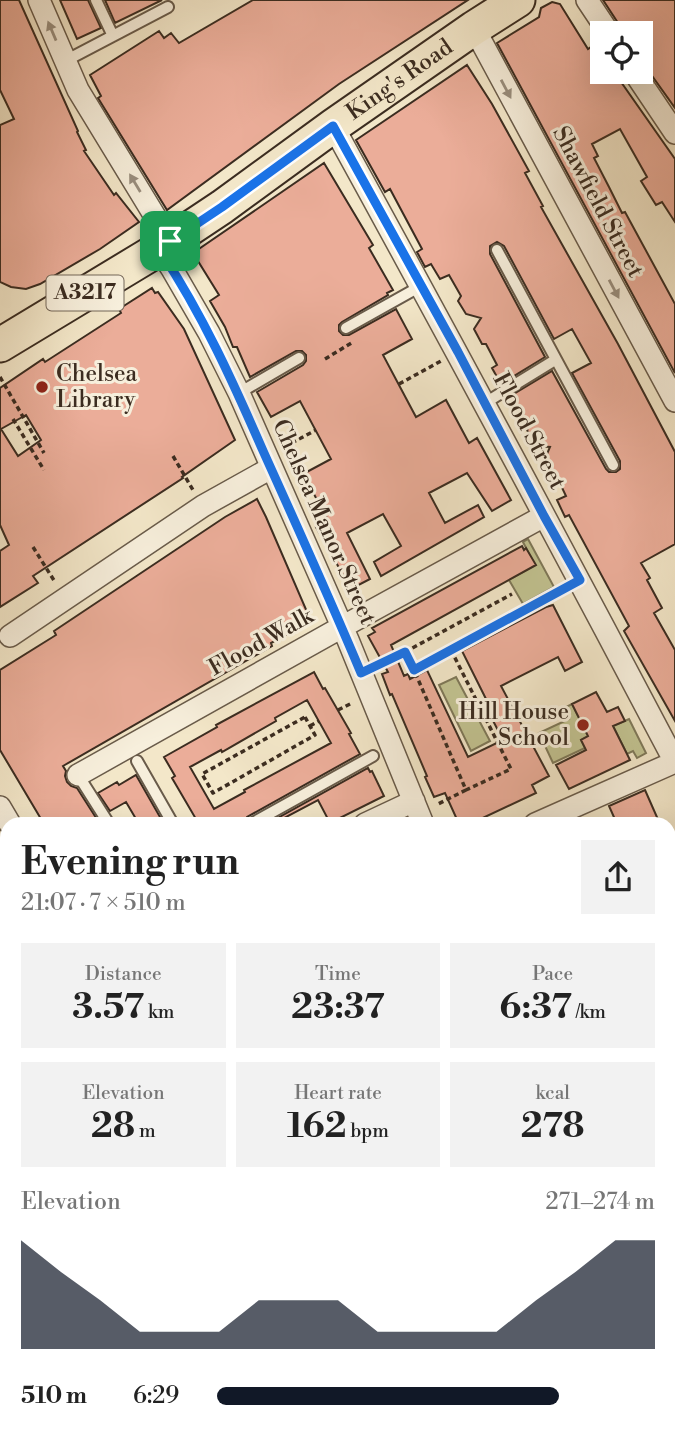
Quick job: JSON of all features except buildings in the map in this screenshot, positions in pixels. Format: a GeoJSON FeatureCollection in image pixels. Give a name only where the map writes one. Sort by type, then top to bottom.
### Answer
{"type":"FeatureCollection","features":[{"type":"Feature","properties":{"kind":"main road","name":"King's Road"},"geometry":{"type":"LineString","coordinates":[[0,345],[222,207],[507,3]]}},
{"type":"Feature","properties":{"kind":"street","name":"Chelsea Manor Street"},"geometry":{"type":"LineString","coordinates":[[38,0],[78,89],[164,245],[172,269],[209,333],[239,393],[342,627],[418,813]]}},
{"type":"Feature","properties":{"kind":"street"},"geometry":{"type":"LineString","coordinates":[[587,0],[601,21]]}},
{"type":"Feature","properties":{"kind":"street","name":"Shawfield Street"},"geometry":{"type":"LineString","coordinates":[[474,28],[675,401]]}},
{"type":"Feature","properties":{"kind":"street"},"geometry":{"type":"LineString","coordinates":[[642,84],[675,133]]}},
{"type":"Feature","properties":{"kind":"street","name":"Flood Street"},"geometry":{"type":"LineString","coordinates":[[333,126],[673,752]]}},
{"type":"Feature","properties":{"kind":"street"},"geometry":{"type":"LineString","coordinates":[[10,636],[268,462]]}},
{"type":"Feature","properties":{"kind":"street","name":"Flood Walk"},"geometry":{"type":"LineString","coordinates":[[79,775],[544,516]]}},
{"type":"Feature","properties":{"kind":"street"},"geometry":{"type":"LineString","coordinates":[[548,817],[673,752]]}},
{"type":"Feature","properties":{"kind":"street"},"geometry":{"type":"LineString","coordinates":[[399,817],[418,813]]}},
{"type":"Feature","properties":{"kind":"lane"},"geometry":{"type":"LineString","coordinates":[[96,0],[113,36]]}},
{"type":"Feature","properties":{"kind":"lane"},"geometry":{"type":"LineString","coordinates":[[65,61],[168,7]]}},
{"type":"Feature","properties":{"kind":"lane"},"geometry":{"type":"LineString","coordinates":[[497,250],[613,465]]}},
{"type":"Feature","properties":{"kind":"lane"},"geometry":{"type":"LineString","coordinates":[[346,328],[421,286]]}},
{"type":"Feature","properties":{"kind":"lane"},"geometry":{"type":"LineString","coordinates":[[239,393],[299,358]]}},
{"type":"Feature","properties":{"kind":"lane"},"geometry":{"type":"LineString","coordinates":[[485,403],[555,360]]}},
{"type":"Feature","properties":{"kind":"lane"},"geometry":{"type":"LineString","coordinates":[[264,817],[373,756]]}},
{"type":"Feature","properties":{"kind":"lane"},"geometry":{"type":"LineString","coordinates":[[137,761],[169,817]]}},
{"type":"Feature","properties":{"kind":"lane"},"geometry":{"type":"LineString","coordinates":[[79,775],[105,817]]}},
{"type":"Feature","properties":{"kind":"path"},"geometry":{"type":"LineString","coordinates":[[325,359],[354,342],[346,328]]}},
{"type":"Feature","properties":{"kind":"path"},"geometry":{"type":"LineString","coordinates":[[399,384],[458,352]]}},
{"type":"Feature","properties":{"kind":"path"},"geometry":{"type":"LineString","coordinates":[[0,377],[44,453]]}},
{"type":"Feature","properties":{"kind":"path"},"geometry":{"type":"LineString","coordinates":[[13,419],[44,470]]}},
{"type":"Feature","properties":{"kind":"path"},"geometry":{"type":"LineString","coordinates":[[268,462],[316,430]]}},
{"type":"Feature","properties":{"kind":"path"},"geometry":{"type":"LineString","coordinates":[[173,456],[203,506]]}},
{"type":"Feature","properties":{"kind":"path"},"geometry":{"type":"LineString","coordinates":[[33,547],[66,598]]}},
{"type":"Feature","properties":{"kind":"path"},"geometry":{"type":"LineString","coordinates":[[414,670],[580,580]]}},
{"type":"Feature","properties":{"kind":"path"},"geometry":{"type":"LineString","coordinates":[[361,673],[512,594]]}},
{"type":"Feature","properties":{"kind":"path"},"geometry":{"type":"LineString","coordinates":[[418,813],[512,769],[451,650]]}},
{"type":"Feature","properties":{"kind":"path"},"geometry":{"type":"LineString","coordinates":[[405,652],[466,790]]}},
{"type":"Feature","properties":{"kind":"path"},"geometry":{"type":"LineString","coordinates":[[305,718],[310,726],[315,735],[213,793],[202,774],[305,718]]}},
{"type":"Feature","properties":{"kind":"path"},"geometry":{"type":"LineString","coordinates":[[310,726],[318,721]]}},
{"type":"Feature","properties":{"kind":"path"},"geometry":{"type":"LineString","coordinates":[[202,788],[208,785]]}},
{"type":"Feature","properties":{"kind":"green space"},"geometry":{"type":"Polygon","coordinates":[[[528,539],[554,587],[523,604],[509,580],[535,565],[523,542],[528,539]]]}},
{"type":"Feature","properties":{"kind":"green space"},"geometry":{"type":"Polygon","coordinates":[[[456,677],[490,741],[471,751],[439,685],[456,677]]]}},
{"type":"Feature","properties":{"kind":"green space"},"geometry":{"type":"Polygon","coordinates":[[[572,704],[588,736],[581,740],[585,748],[553,763],[539,733],[569,719],[564,708],[572,704]]]}},
{"type":"Feature","properties":{"kind":"green space"},"geometry":{"type":"Polygon","coordinates":[[[629,719],[646,753],[637,758],[633,751],[627,754],[613,726],[629,719]]]}},
{"type":"Feature","properties":{"kind":"place","name":"Chelsea Library"},"geometry":{"type":"Point","coordinates":[42,387]}},
{"type":"Feature","properties":{"kind":"place","name":"Hill House School"},"geometry":{"type":"Point","coordinates":[583,725]}},
{"type":"Feature","properties":{"kind":"route"},"geometry":{"type":"LineString","coordinates":[[333,126],[580,580],[414,670],[405,652],[361,673],[239,393],[209,333],[159,249],[170,241],[222,207],[333,126]]}}]}
